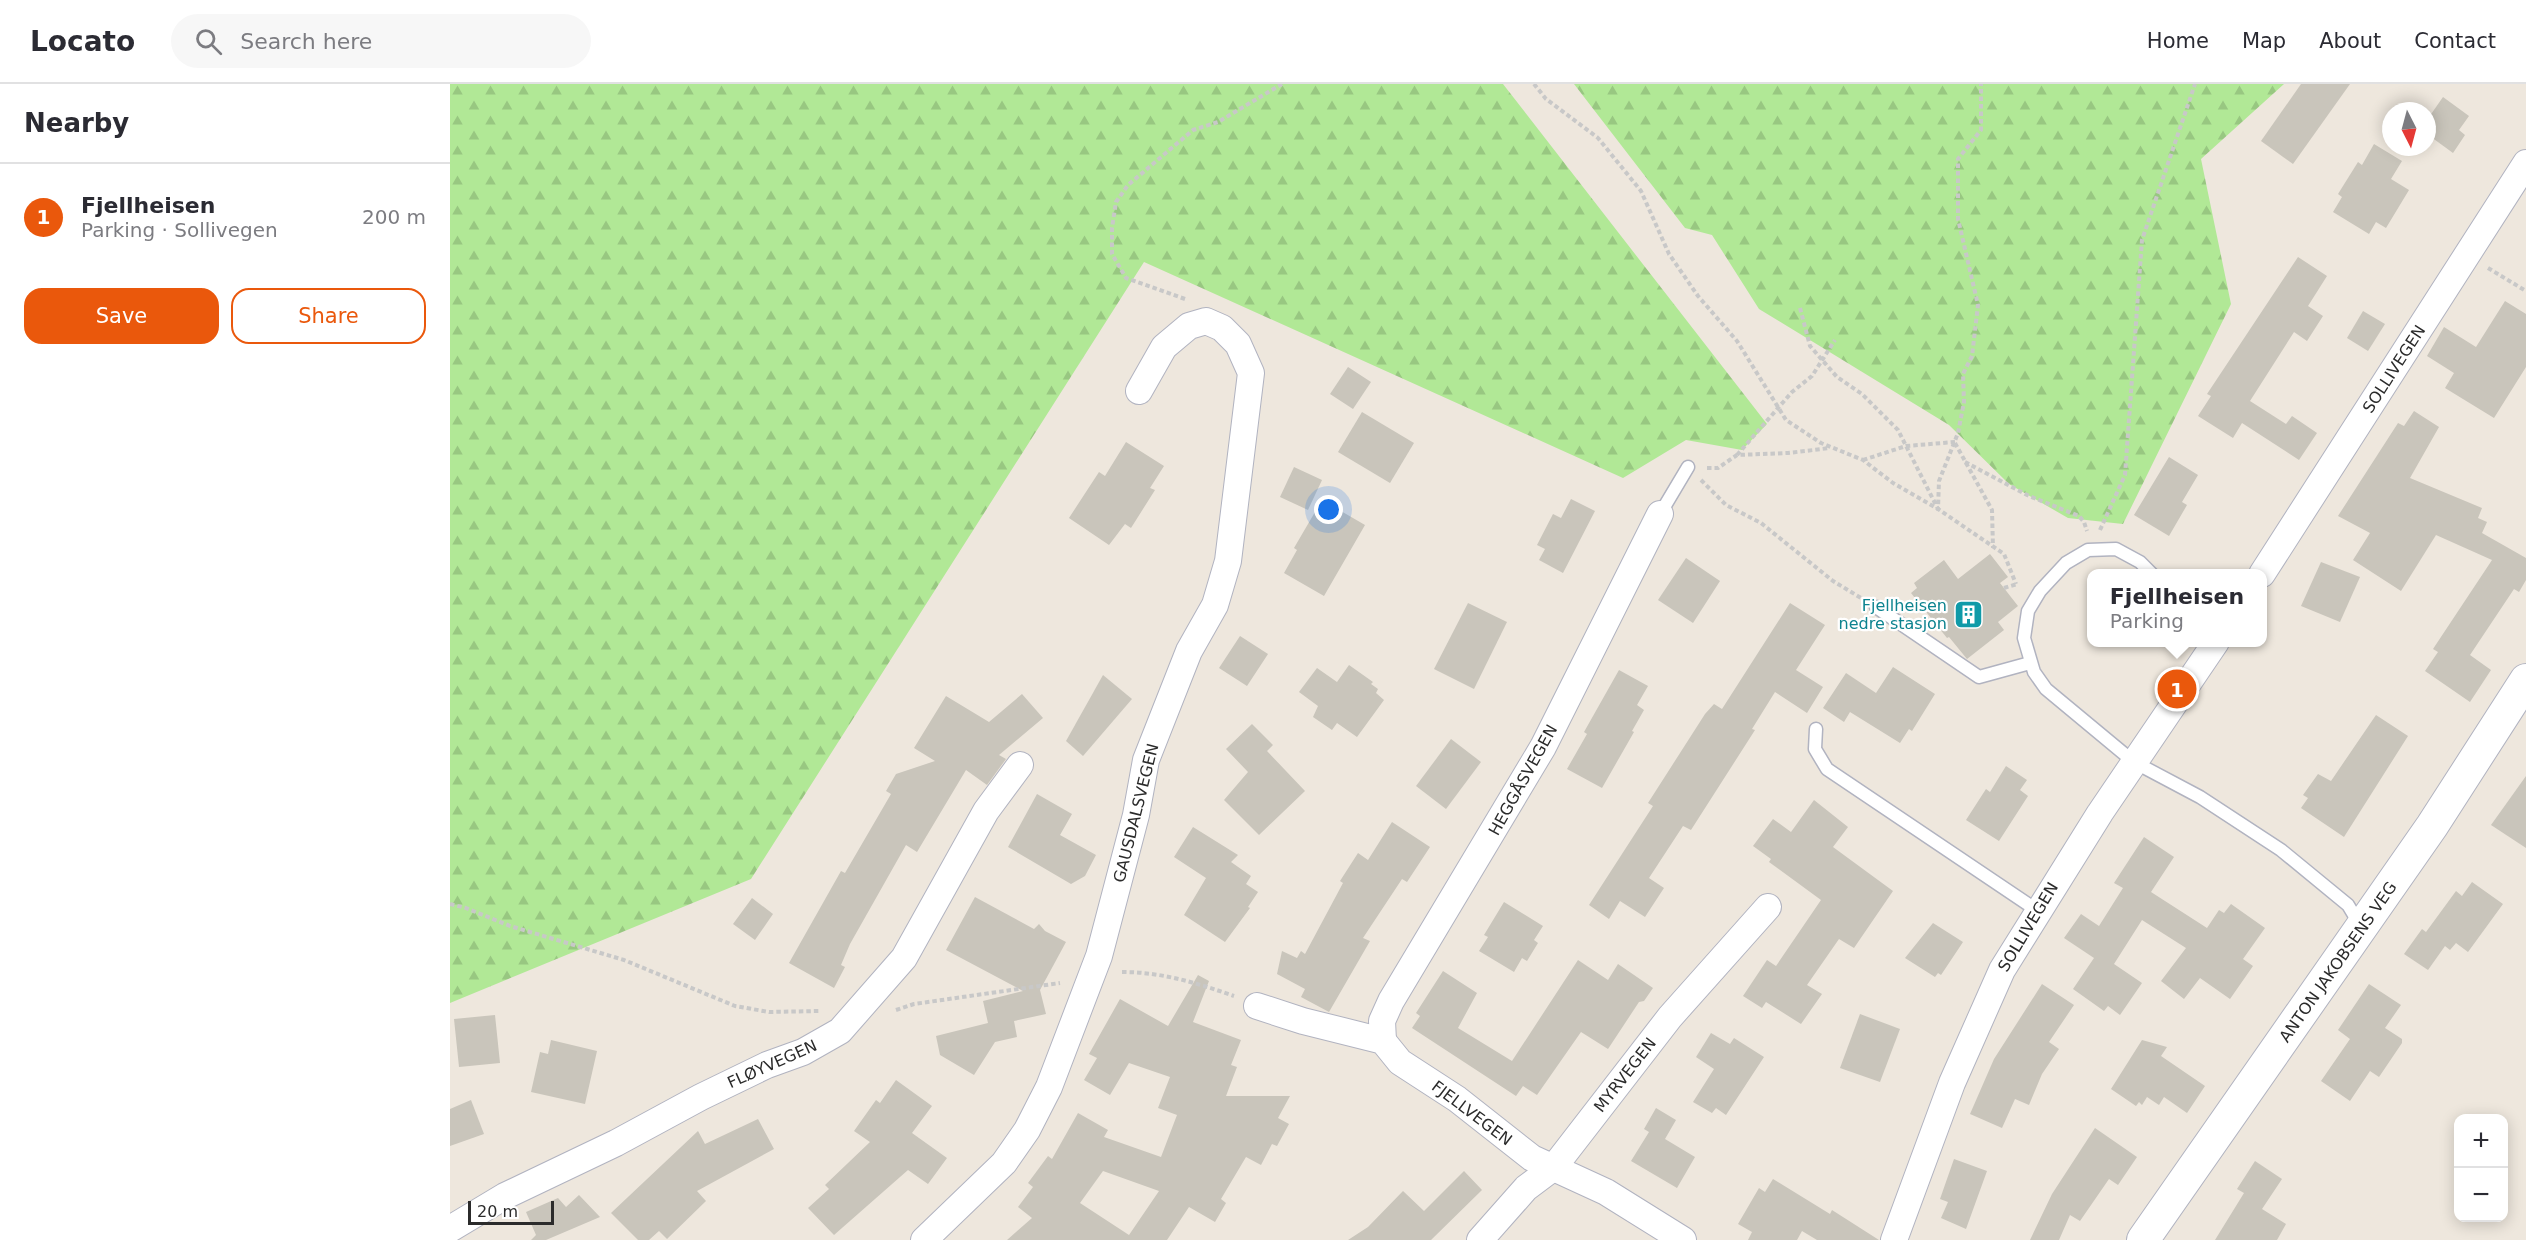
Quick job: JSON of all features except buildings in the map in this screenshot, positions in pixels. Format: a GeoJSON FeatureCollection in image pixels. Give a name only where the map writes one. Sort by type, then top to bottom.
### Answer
{"type":"FeatureCollection","features":[{"type":"Feature","properties":{"kind":"street","name":"SOLLIVEGEN"},"geometry":{"type":"LineString","coordinates":[[2265,569],[2526,163]]}},
{"type":"Feature","properties":{"kind":"street"},"geometry":{"type":"LineString","coordinates":[[1139,391],[1164,347],[1190,326],[1206,321],[1222,328]]}},
{"type":"Feature","properties":{"kind":"street","name":"GAUSDALSVEGEN"},"geometry":{"type":"LineString","coordinates":[[924,1240],[982,1186],[1028,1130],[1049,1087],[1091,975],[1134,826],[1146,760],[1189,651],[1215,605],[1228,561],[1251,374],[1238,344],[1222,328]]}},
{"type":"Feature","properties":{"kind":"street","name":"HEGGÅSVEGEN"},"geometry":{"type":"LineString","coordinates":[[1383,1041],[1382,1021],[1391,1001],[1543,747],[1660,514]]}},
{"type":"Feature","properties":{"kind":"street","name":"SOLLIVEGEN"},"geometry":{"type":"LineString","coordinates":[[1894,1240],[1969,1041],[2002,970],[2134,762],[2213,647]]}},
{"type":"Feature","properties":{"kind":"street","name":"ANTON JAKOBSENS VEG"},"geometry":{"type":"LineString","coordinates":[[2143,1240],[2432,826],[2526,680]]}},
{"type":"Feature","properties":{"kind":"street","name":"FLØYVEGEN"},"geometry":{"type":"LineString","coordinates":[[450,1229],[505,1196],[616,1143],[701,1096],[766,1065],[803,1052],[826,1040],[850,1021],[904,958],[986,811],[1020,765]]}},
{"type":"Feature","properties":{"kind":"street","name":"MYRVEGEN"},"geometry":{"type":"LineString","coordinates":[[1480,1240],[1526,1188],[1554,1167],[1670,1017],[1768,908]]}},
{"type":"Feature","properties":{"kind":"street"},"geometry":{"type":"LineString","coordinates":[[1257,1006],[1303,1021],[1383,1041]]}},
{"type":"Feature","properties":{"kind":"street","name":"FJELLVEGEN"},"geometry":{"type":"LineString","coordinates":[[1383,1041],[1400,1062],[1457,1099],[1532,1158],[1606,1192],[1683,1240]]}},
{"type":"Feature","properties":{"kind":"lane"},"geometry":{"type":"LineString","coordinates":[[1660,514],[1688,467]]}},
{"type":"Feature","properties":{"kind":"lane"},"geometry":{"type":"LineString","coordinates":[[2148,569],[2121,551],[2092,549],[2079,554],[2060,568],[2033,602],[2024,632],[2030,663],[2046,689],[2134,762],[2200,797],[2281,850],[2348,905],[2362,928]]}},
{"type":"Feature","properties":{"kind":"lane"},"geometry":{"type":"LineString","coordinates":[[1876,608],[1979,677],[2030,663]]}},
{"type":"Feature","properties":{"kind":"lane"},"geometry":{"type":"LineString","coordinates":[[1816,729],[1815,749],[1827,769],[2038,911]]}},
{"type":"Feature","properties":{"kind":"path"},"geometry":{"type":"LineString","coordinates":[[1222,328],[1214,308],[1126,278],[1112,254],[1114,207],[1128,185],[1194,130],[1218,123],[1282,84]]}},
{"type":"Feature","properties":{"kind":"path"},"geometry":{"type":"LineString","coordinates":[[1534,84],[1546,99],[1598,138],[1641,191],[1669,254],[1698,296],[1737,341],[1786,420],[1831,448],[1863,460],[1893,483],[1938,509],[2004,554],[2016,584]]}},
{"type":"Feature","properties":{"kind":"path"},"geometry":{"type":"LineString","coordinates":[[1938,509],[1939,480],[1955,442],[1964,402],[1962,375],[1972,356],[1978,305],[1958,219],[1958,159],[1981,130],[1982,84]]}},
{"type":"Feature","properties":{"kind":"path"},"geometry":{"type":"LineString","coordinates":[[2092,549],[2125,475],[2142,240],[2195,84]]}},
{"type":"Feature","properties":{"kind":"path"},"geometry":{"type":"LineString","coordinates":[[2466,256],[2526,291]]}},
{"type":"Feature","properties":{"kind":"path"},"geometry":{"type":"LineString","coordinates":[[1800,308],[1810,346],[1821,362],[1869,401],[1898,430],[1938,509]]}},
{"type":"Feature","properties":{"kind":"path"},"geometry":{"type":"LineString","coordinates":[[1688,467],[1718,468],[1737,455],[1792,392],[1812,376],[1835,340]]}},
{"type":"Feature","properties":{"kind":"path"},"geometry":{"type":"LineString","coordinates":[[1863,460],[1906,446],[1955,442]]}},
{"type":"Feature","properties":{"kind":"path"},"geometry":{"type":"LineString","coordinates":[[1955,442],[1992,510],[1993,548]]}},
{"type":"Feature","properties":{"kind":"path"},"geometry":{"type":"LineString","coordinates":[[1737,455],[1831,448]]}},
{"type":"Feature","properties":{"kind":"path"},"geometry":{"type":"LineString","coordinates":[[1965,462],[2029,496],[2079,516],[2084,522],[2092,549]]}},
{"type":"Feature","properties":{"kind":"path"},"geometry":{"type":"LineString","coordinates":[[1688,467],[1726,505],[1761,523],[1833,581],[1876,608]]}},
{"type":"Feature","properties":{"kind":"path"},"geometry":{"type":"LineString","coordinates":[[450,904],[510,926],[624,960],[735,1006],[769,1012],[830,1011],[850,1021]]}},
{"type":"Feature","properties":{"kind":"path"},"geometry":{"type":"LineString","coordinates":[[892,1012],[914,1005],[1091,975],[1150,972],[1186,980],[1257,1006]]}},
{"type":"Feature","properties":{"kind":"green space"},"geometry":{"type":"Polygon","coordinates":[[[450,84],[1503,84],[1767,424],[1742,450],[1686,440],[1623,478],[1144,262],[751,879],[450,1003],[450,84]]]}},
{"type":"Feature","properties":{"kind":"green space"},"geometry":{"type":"Polygon","coordinates":[[[1574,84],[2284,84],[2201,159],[2231,304],[2123,524],[2068,518],[2009,484],[1949,425],[1759,309],[1712,235],[1685,228],[1574,84]]]}},
{"type":"Feature","properties":{"kind":"place","name":"Fjellheisen nedre stasjon"},"geometry":{"type":"Point","coordinates":[1968,614]}},
{"type":"Feature","properties":{"kind":"place","name":"Fjellheisen"},"geometry":{"type":"Point","coordinates":[2177,689]}}]}
